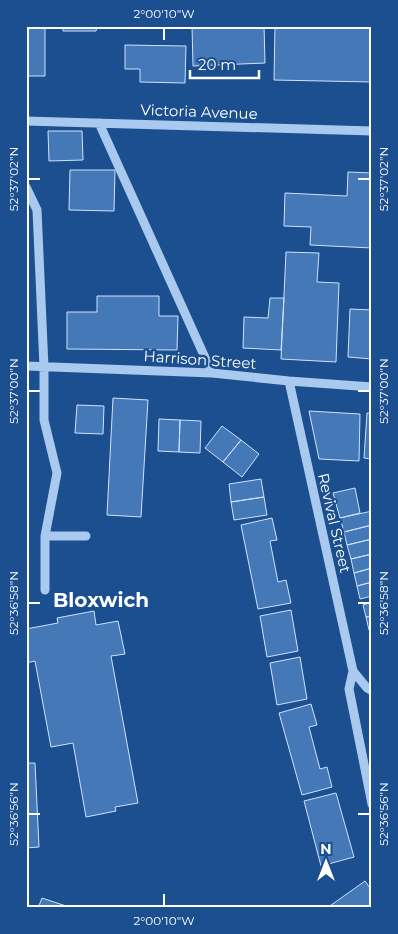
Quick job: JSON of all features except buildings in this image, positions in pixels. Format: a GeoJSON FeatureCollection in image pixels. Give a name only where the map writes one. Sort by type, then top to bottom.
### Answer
{"type":"FeatureCollection","features":[{"type":"Feature","properties":{"kind":"street","name":"Victoria Avenue"},"geometry":{"type":"LineString","coordinates":[[26,121],[372,131]]}},
{"type":"Feature","properties":{"kind":"street"},"geometry":{"type":"LineString","coordinates":[[99,123],[212,373]]}},
{"type":"Feature","properties":{"kind":"street"},"geometry":{"type":"LineString","coordinates":[[26,187],[37,210],[44,367],[44,420],[57,474],[44,536],[45,590]]}},
{"type":"Feature","properties":{"kind":"street","name":"Harrison Street"},"geometry":{"type":"LineString","coordinates":[[26,366],[212,373],[372,387]]}},
{"type":"Feature","properties":{"kind":"street","name":"Revival Street"},"geometry":{"type":"LineString","coordinates":[[289,381],[353,671],[349,689],[372,804]]}},
{"type":"Feature","properties":{"kind":"street"},"geometry":{"type":"LineString","coordinates":[[44,536],[86,536]]}},
{"type":"Feature","properties":{"kind":"street","name":"Revival Street"},"geometry":{"type":"LineString","coordinates":[[353,671],[367,688],[372,691]]}},
{"type":"Feature","properties":{"kind":"district","name":"Bloxwich"},"geometry":{"type":"Point","coordinates":[101,600]}}]}
